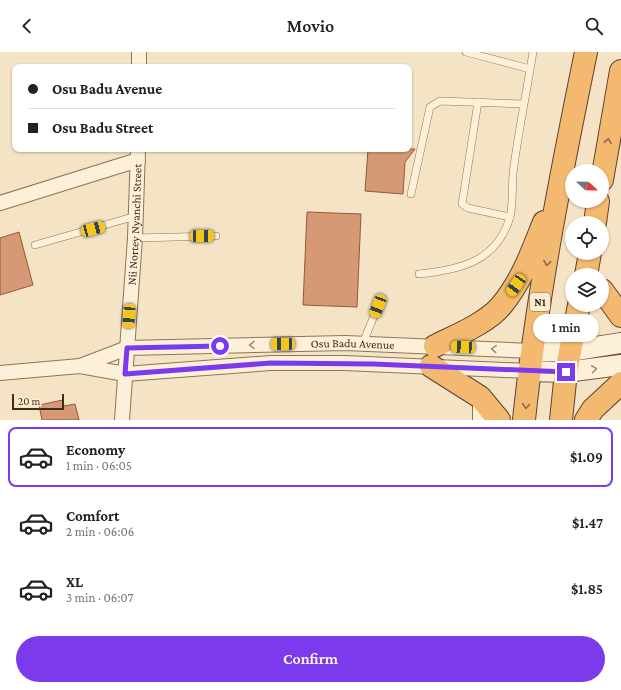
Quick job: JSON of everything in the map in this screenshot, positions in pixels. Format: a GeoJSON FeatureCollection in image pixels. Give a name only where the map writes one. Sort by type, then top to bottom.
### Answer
{"type":"FeatureCollection","features":[{"type":"Feature","properties":{"kind":"highway"},"geometry":{"type":"LineString","coordinates":[[574,52],[575,107]]}},
{"type":"Feature","properties":{"kind":"highway","name":"N1"},"geometry":{"type":"LineString","coordinates":[[524,420],[531,361],[559,183],[586,52]]}},
{"type":"Feature","properties":{"kind":"highway"},"geometry":{"type":"LineString","coordinates":[[605,164],[621,71]]}},
{"type":"Feature","properties":{"kind":"highway"},"geometry":{"type":"LineString","coordinates":[[499,420],[480,397],[433,356],[500,307],[524,273],[559,183]]}},
{"type":"Feature","properties":{"kind":"highway"},"geometry":{"type":"LineString","coordinates":[[609,300],[621,316]]}},
{"type":"Feature","properties":{"kind":"highway"},"geometry":{"type":"LineString","coordinates":[[561,420],[566,372],[578,312]]}},
{"type":"Feature","properties":{"kind":"highway"},"geometry":{"type":"LineString","coordinates":[[586,420],[593,409],[621,383]]}},
{"type":"Feature","properties":{"kind":"main road"},"geometry":{"type":"LineString","coordinates":[[531,361],[570,351],[621,343]]}},
{"type":"Feature","properties":{"kind":"main road"},"geometry":{"type":"LineString","coordinates":[[531,361],[566,372],[621,365]]}},
{"type":"Feature","properties":{"kind":"street"},"geometry":{"type":"LineString","coordinates":[[139,52],[139,64]]}},
{"type":"Feature","properties":{"kind":"street"},"geometry":{"type":"LineString","coordinates":[[0,203],[138,155]]}},
{"type":"Feature","properties":{"kind":"street","name":"Nii Nortey Nyanchi Street"},"geometry":{"type":"LineString","coordinates":[[122,420],[135,238],[138,155]]}},
{"type":"Feature","properties":{"kind":"street","name":"Osu Badu Avenue"},"geometry":{"type":"LineString","coordinates":[[0,374],[80,366],[127,348],[363,344],[433,356],[531,361]]}},
{"type":"Feature","properties":{"kind":"street","name":"Osu Badu Avenue"},"geometry":{"type":"LineString","coordinates":[[80,366],[125,374],[271,363],[433,356],[531,361]]}},
{"type":"Feature","properties":{"kind":"street"},"geometry":{"type":"LineString","coordinates":[[480,397],[480,420]]}},
{"type":"Feature","properties":{"kind":"lane"},"geometry":{"type":"LineString","coordinates":[[466,52],[530,69]]}},
{"type":"Feature","properties":{"kind":"lane"},"geometry":{"type":"LineString","coordinates":[[419,274],[450,271],[482,258],[498,242],[510,217],[513,167],[533,52]]}},
{"type":"Feature","properties":{"kind":"lane"},"geometry":{"type":"LineString","coordinates":[[411,194],[430,107],[440,101],[524,104]]}},
{"type":"Feature","properties":{"kind":"lane"},"geometry":{"type":"LineString","coordinates":[[478,102],[462,204],[468,208],[510,217]]}},
{"type":"Feature","properties":{"kind":"lane"},"geometry":{"type":"LineString","coordinates":[[35,245],[136,216]]}},
{"type":"Feature","properties":{"kind":"lane"},"geometry":{"type":"LineString","coordinates":[[135,238],[216,236]]}},
{"type":"Feature","properties":{"kind":"lane"},"geometry":{"type":"LineString","coordinates":[[363,344],[378,306]]}},
{"type":"Feature","properties":{"kind":"building"},"geometry":{"type":"Polygon","coordinates":[[[412,149],[415,149],[405,162],[403,194],[365,191],[368,152],[412,152],[412,149]]]}},
{"type":"Feature","properties":{"kind":"building"},"geometry":{"type":"Polygon","coordinates":[[[307,212],[361,214],[357,307],[303,305],[307,212]]]}},
{"type":"Feature","properties":{"kind":"building"},"geometry":{"type":"Polygon","coordinates":[[[19,232],[33,285],[0,295],[0,238],[19,232]]]}},
{"type":"Feature","properties":{"kind":"building"},"geometry":{"type":"Polygon","coordinates":[[[63,400],[64,406],[75,404],[79,420],[42,420],[39,405],[63,400]]]}},
{"type":"Feature","properties":{"kind":"route"},"geometry":{"type":"LineString","coordinates":[[220,346],[127,348],[125,374],[271,363],[344,363],[566,372]]}}]}
